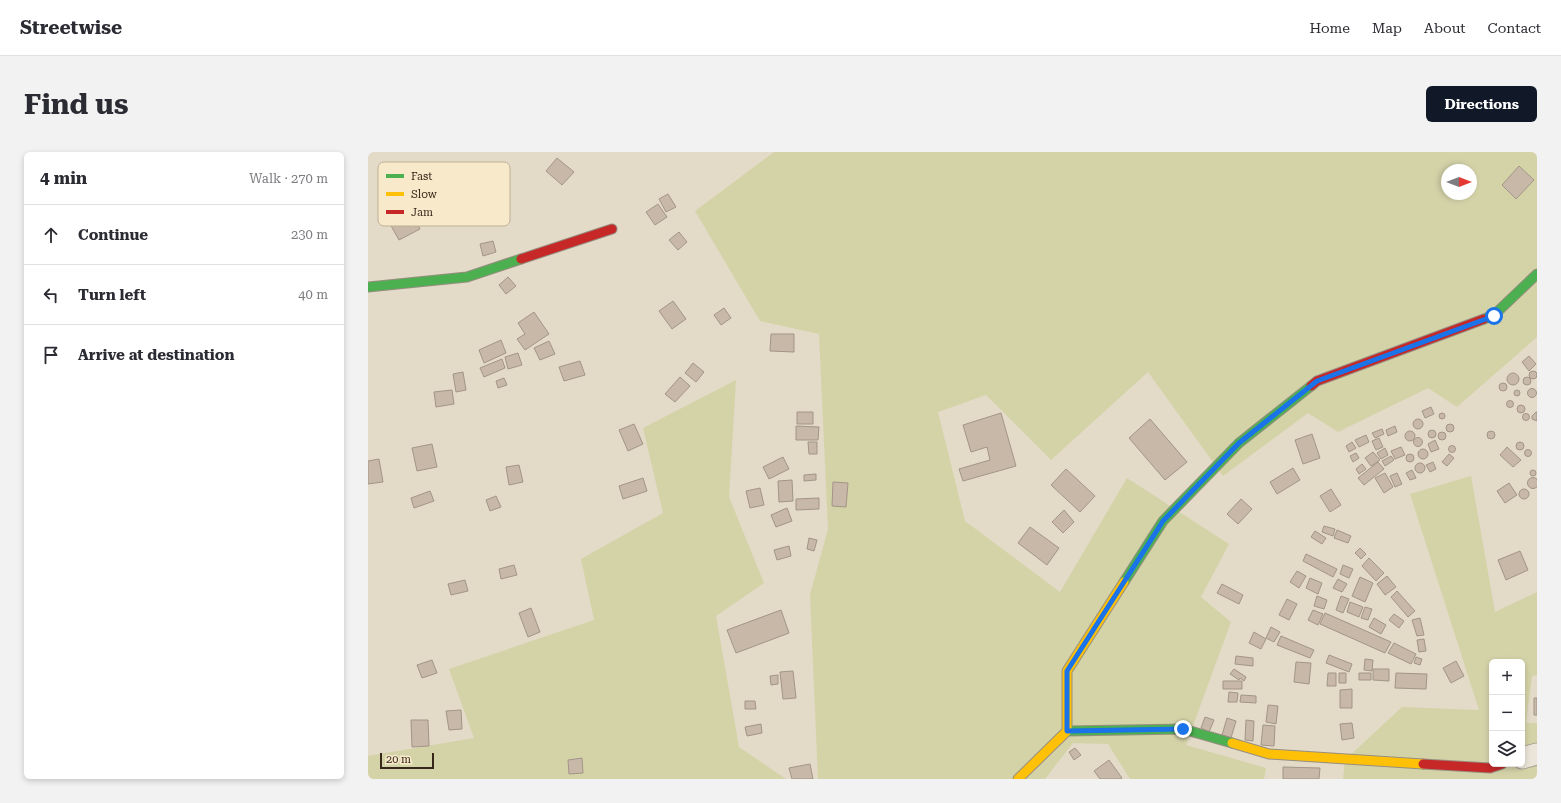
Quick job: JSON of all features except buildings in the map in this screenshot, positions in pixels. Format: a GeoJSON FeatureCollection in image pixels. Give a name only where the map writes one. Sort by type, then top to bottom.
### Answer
{"type":"FeatureCollection","features":[{"type":"Feature","properties":{"kind":"street"},"geometry":{"type":"LineString","coordinates":[[368,287],[467,277],[612,229]]}},
{"type":"Feature","properties":{"kind":"street"},"geometry":{"type":"LineString","coordinates":[[1067,731],[1067,671],[1163,521],[1239,443],[1317,381],[1494,316],[1537,274]]}},
{"type":"Feature","properties":{"kind":"street"},"geometry":{"type":"LineString","coordinates":[[1018,779],[1067,731],[1183,729],[1269,754],[1493,767]]}},
{"type":"Feature","properties":{"kind":"street"},"geometry":{"type":"LineString","coordinates":[[1525,757],[1537,754]]}},
{"type":"Feature","properties":{"kind":"green space"},"geometry":{"type":"Polygon","coordinates":[[[774,152],[1537,152],[1537,337],[1457,407],[1428,388],[1338,432],[1308,413],[1223,476],[1148,372],[1051,460],[986,395],[938,412],[965,521],[1060,592],[1127,478],[1229,544],[1201,597],[1231,622],[1186,745],[1266,768],[1264,779],[1130,779],[1108,744],[1073,743],[1045,779],[818,779],[810,595],[828,529],[819,334],[760,321],[695,211],[774,152]]]}},
{"type":"Feature","properties":{"kind":"green space"},"geometry":{"type":"Polygon","coordinates":[[[736,380],[729,497],[764,583],[716,616],[739,747],[786,779],[368,779],[368,756],[474,738],[449,669],[594,620],[581,559],[663,513],[643,428],[736,380]]]}},
{"type":"Feature","properties":{"kind":"green space"},"geometry":{"type":"Polygon","coordinates":[[[1471,476],[1495,612],[1537,592],[1537,675],[1532,676],[1526,723],[1537,723],[1537,779],[1343,779],[1345,760],[1402,707],[1479,710],[1410,494],[1471,476]]]}},
{"type":"Feature","properties":{"kind":"traffic: fast"},"geometry":{"type":"LineString","coordinates":[[368,287],[467,277],[521,259]]}},
{"type":"Feature","properties":{"kind":"traffic: fast"},"geometry":{"type":"LineString","coordinates":[[1484,319],[1494,315],[1537,274]]}},
{"type":"Feature","properties":{"kind":"traffic: fast"},"geometry":{"type":"LineString","coordinates":[[1124,582],[1163,521],[1239,443],[1311,386]]}},
{"type":"Feature","properties":{"kind":"traffic: fast"},"geometry":{"type":"LineString","coordinates":[[1067,731],[1183,729],[1232,743]]}},
{"type":"Feature","properties":{"kind":"traffic: slow"},"geometry":{"type":"LineString","coordinates":[[1018,779],[1067,731],[1067,671],[1124,582]]}},
{"type":"Feature","properties":{"kind":"traffic: slow"},"geometry":{"type":"LineString","coordinates":[[1232,743],[1269,754],[1423,764]]}},
{"type":"Feature","properties":{"kind":"traffic: jam"},"geometry":{"type":"LineString","coordinates":[[521,259],[612,229]]}},
{"type":"Feature","properties":{"kind":"traffic: jam"},"geometry":{"type":"LineString","coordinates":[[1311,386],[1317,381],[1484,319]]}},
{"type":"Feature","properties":{"kind":"traffic: jam"},"geometry":{"type":"LineString","coordinates":[[1423,764],[1493,767]]}},
{"type":"Feature","properties":{"kind":"route"},"geometry":{"type":"LineString","coordinates":[[1183,729],[1067,731],[1067,671],[1163,521],[1239,443],[1317,381],[1494,316]]}}]}
